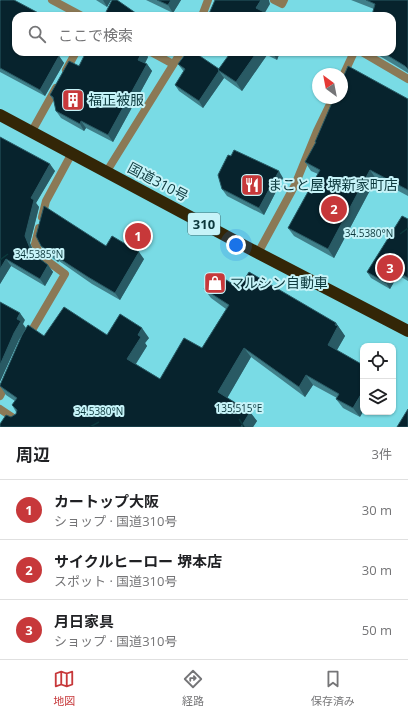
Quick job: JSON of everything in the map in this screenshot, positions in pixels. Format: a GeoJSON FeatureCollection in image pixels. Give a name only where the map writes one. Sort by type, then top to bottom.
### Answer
{"type":"FeatureCollection","features":[{"type":"Feature","properties":{"kind":"highway","name":"国道310号"},"geometry":{"type":"LineString","coordinates":[[0,115],[258,253],[408,331]]}},
{"type":"Feature","properties":{"kind":"street"},"geometry":{"type":"LineString","coordinates":[[52,0],[74,12]]}},
{"type":"Feature","properties":{"kind":"street"},"geometry":{"type":"LineString","coordinates":[[204,12],[208,0]]}},
{"type":"Feature","properties":{"kind":"street"},"geometry":{"type":"LineString","coordinates":[[274,0],[282,4],[284,0]]}},
{"type":"Feature","properties":{"kind":"street"},"geometry":{"type":"LineString","coordinates":[[32,131],[74,56]]}},
{"type":"Feature","properties":{"kind":"street"},"geometry":{"type":"LineString","coordinates":[[158,56],[173,64]]}},
{"type":"Feature","properties":{"kind":"street"},"geometry":{"type":"LineString","coordinates":[[107,171],[179,56]]}},
{"type":"Feature","properties":{"kind":"street"},"geometry":{"type":"LineString","coordinates":[[347,68],[352,56]]}},
{"type":"Feature","properties":{"kind":"street"},"geometry":{"type":"LineString","coordinates":[[369,56],[408,79]]}},
{"type":"Feature","properties":{"kind":"street"},"geometry":{"type":"LineString","coordinates":[[258,253],[295,185],[329,104]]}},
{"type":"Feature","properties":{"kind":"street"},"geometry":{"type":"LineString","coordinates":[[24,342],[65,274],[42,257],[35,244],[46,201],[72,153]]}},
{"type":"Feature","properties":{"kind":"street"},"geometry":{"type":"LineString","coordinates":[[0,396],[12,371]]}},
{"type":"Feature","properties":{"kind":"street"},"geometry":{"type":"LineString","coordinates":[[0,409],[18,421]]}},
{"type":"Feature","properties":{"kind":"building"},"geometry":{"type":"Polygon","coordinates":[[[14,0],[36,12],[12,12],[12,56],[59,56],[40,90],[0,68],[0,1],[14,0]]]}},
{"type":"Feature","properties":{"kind":"building"},"geometry":{"type":"Polygon","coordinates":[[[112,0],[117,0],[134,12],[106,12],[112,0]]]}},
{"type":"Feature","properties":{"kind":"building"},"geometry":{"type":"Polygon","coordinates":[[[157,0],[171,0],[168,5],[157,0]]]}},
{"type":"Feature","properties":{"kind":"building"},"geometry":{"type":"Polygon","coordinates":[[[215,0],[261,0],[256,8],[264,12],[210,12],[215,0]]]}},
{"type":"Feature","properties":{"kind":"building"},"geometry":{"type":"Polygon","coordinates":[[[366,0],[408,0],[408,69],[389,56],[396,56],[396,12],[373,12],[375,4],[366,0]]]}},
{"type":"Feature","properties":{"kind":"building"},"geometry":{"type":"Polygon","coordinates":[[[84,56],[140,56],[138,60],[147,64],[108,135],[81,121],[80,124],[56,111],[53,97],[50,95],[69,61],[79,66],[84,56]]]}},
{"type":"Feature","properties":{"kind":"building"},"geometry":{"type":"Polygon","coordinates":[[[184,56],[200,56],[219,69],[199,101],[175,85],[185,69],[178,64],[184,56]]]}},
{"type":"Feature","properties":{"kind":"building"},"geometry":{"type":"Polygon","coordinates":[[[228,56],[254,56],[236,82],[218,70],[228,56]]]}},
{"type":"Feature","properties":{"kind":"building"},"geometry":{"type":"Polygon","coordinates":[[[348,66],[408,99],[408,190],[370,170],[328,249],[288,228],[320,170],[305,162],[316,142],[331,104],[348,104],[348,66]]]}},
{"type":"Feature","properties":{"kind":"building"},"geometry":{"type":"Polygon","coordinates":[[[0,137],[50,164],[31,198],[34,200],[25,236],[32,253],[48,265],[40,279],[6,259],[0,269],[0,137]]]}},
{"type":"Feature","properties":{"kind":"building","name":"まこと屋 堺新家町店"},"geometry":{"type":"Polygon","coordinates":[[[234,150],[279,171],[259,208],[222,189],[218,175],[228,155],[231,156],[234,150]]]}},
{"type":"Feature","properties":{"kind":"building"},"geometry":{"type":"Polygon","coordinates":[[[44,206],[106,246],[112,236],[139,252],[115,293],[41,246],[36,236],[44,206]]]}},
{"type":"Feature","properties":{"kind":"building"},"geometry":{"type":"Polygon","coordinates":[[[402,216],[408,219],[408,278],[394,269],[386,283],[367,272],[402,216]]]}},
{"type":"Feature","properties":{"kind":"building"},"geometry":{"type":"Polygon","coordinates":[[[249,272],[336,323],[335,325],[338,326],[328,345],[360,363],[360,396],[353,408],[336,399],[339,394],[306,375],[299,387],[244,348],[218,392],[250,412],[241,427],[0,427],[0,424],[6,415],[11,417],[16,414],[17,410],[12,405],[17,398],[0,385],[22,335],[28,325],[44,336],[64,307],[107,335],[120,314],[142,328],[138,335],[141,337],[127,359],[160,379],[184,338],[202,348],[229,305],[204,289],[215,273],[239,288],[249,272]]]}},
{"type":"Feature","properties":{"kind":"building"},"geometry":{"type":"Polygon","coordinates":[[[0,302],[20,313],[17,319],[21,321],[0,365],[0,302]]]}},
{"type":"Feature","properties":{"kind":"building"},"geometry":{"type":"Polygon","coordinates":[[[408,409],[408,427],[397,427],[408,409]]]}},
{"type":"Feature","properties":{"kind":"place","name":"福正被服"},"geometry":{"type":"Point","coordinates":[73,100]}},
{"type":"Feature","properties":{"kind":"place","name":"まこと屋 堺新家町店"},"geometry":{"type":"Point","coordinates":[252,185]}},
{"type":"Feature","properties":{"kind":"place","name":"サイクルヒーロー 堺本店"},"geometry":{"type":"Point","coordinates":[334,209]}},
{"type":"Feature","properties":{"kind":"place","name":"カートップ大阪"},"geometry":{"type":"Point","coordinates":[138,236]}},
{"type":"Feature","properties":{"kind":"place","name":"月日家具"},"geometry":{"type":"Point","coordinates":[390,268]}},
{"type":"Feature","properties":{"kind":"place","name":"マルシン自動車"},"geometry":{"type":"Point","coordinates":[215,283]}}]}
